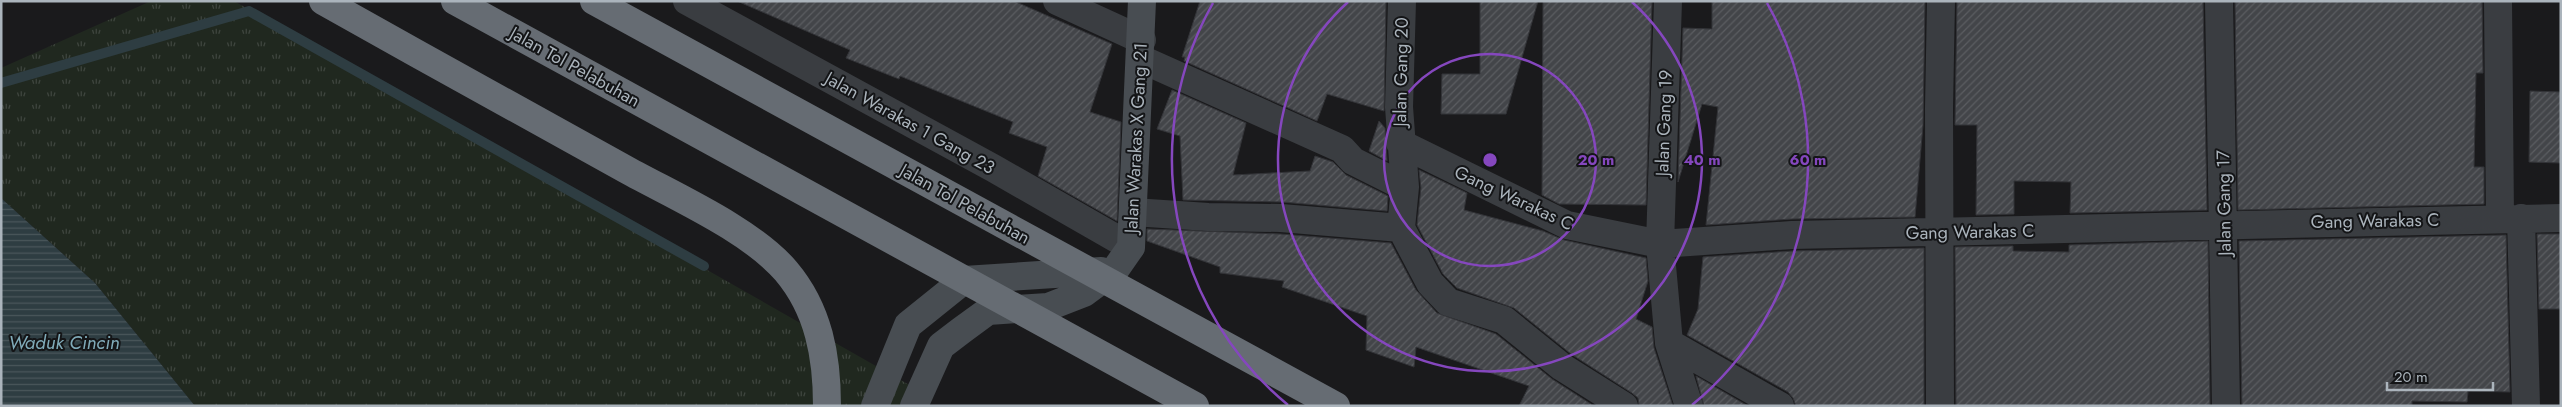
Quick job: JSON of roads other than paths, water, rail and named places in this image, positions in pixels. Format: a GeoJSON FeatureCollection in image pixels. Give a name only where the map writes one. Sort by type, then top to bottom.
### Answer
{"type":"FeatureCollection","features":[{"type":"Feature","properties":{"kind":"highway"},"geometry":{"type":"LineString","coordinates":[[323,1],[701,210],[767,252],[786,271],[801,292],[813,315],[824,349],[827,406]]}},
{"type":"Feature","properties":{"kind":"highway","name":"Jalan Tol Pelabuhan"},"geometry":{"type":"LineString","coordinates":[[455,1],[1195,406]]}},
{"type":"Feature","properties":{"kind":"highway","name":"Jalan Tol Pelabuhan"},"geometry":{"type":"LineString","coordinates":[[594,1],[1336,406]]}},
{"type":"Feature","properties":{"kind":"street","name":"Jalan Warakas 1 Gang 23"},"geometry":{"type":"LineString","coordinates":[[688,1],[992,168],[1131,247]]}},
{"type":"Feature","properties":{"kind":"street"},"geometry":{"type":"LineString","coordinates":[[1057,1],[1141,50],[1342,149],[1353,161],[1405,187]]}},
{"type":"Feature","properties":{"kind":"street","name":"Jalan Warakas X Gang 21"},"geometry":{"type":"LineString","coordinates":[[914,406],[941,346],[988,311],[1048,307],[1084,293],[1114,270],[1131,247],[1142,1]]}},
{"type":"Feature","properties":{"kind":"street","name":"Jalan Gang 20"},"geometry":{"type":"LineString","coordinates":[[1401,228],[1405,187],[1400,143],[1402,1]]}},
{"type":"Feature","properties":{"kind":"street","name":"Jalan Gang 19"},"geometry":{"type":"LineString","coordinates":[[1668,1],[1660,244],[1670,343],[1688,406]]}},
{"type":"Feature","properties":{"kind":"street"},"geometry":{"type":"LineString","coordinates":[[1940,406],[1941,1]]}},
{"type":"Feature","properties":{"kind":"street","name":"Jalan Gang 17"},"geometry":{"type":"LineString","coordinates":[[2219,1],[2226,406]]}},
{"type":"Feature","properties":{"kind":"street"},"geometry":{"type":"LineString","coordinates":[[2498,1],[2511,218],[2526,406]]}},
{"type":"Feature","properties":{"kind":"street","name":"Gang Warakas C"},"geometry":{"type":"LineString","coordinates":[[1400,143],[1567,225],[1660,244],[1792,235],[2561,218]]}},
{"type":"Feature","properties":{"kind":"street"},"geometry":{"type":"LineString","coordinates":[[1133,212],[1208,217],[1281,218],[1401,228],[1430,283],[1448,302],[1504,320],[1562,367],[1624,406]]}},
{"type":"Feature","properties":{"kind":"street"},"geometry":{"type":"LineString","coordinates":[[875,406],[908,325],[964,280],[1114,270]]}},
{"type":"Feature","properties":{"kind":"street"},"geometry":{"type":"LineString","coordinates":[[1670,343],[1780,406]]}},
{"type":"Feature","properties":{"kind":"water","name":"Waduk Cincin"},"geometry":{"type":"Polygon","coordinates":[[[1,198],[95,283],[195,406],[1,406],[1,198]]]}},
{"type":"Feature","properties":{"kind":"waterway"},"geometry":{"type":"LineString","coordinates":[[1,83],[249,11],[704,266]]}}]}
